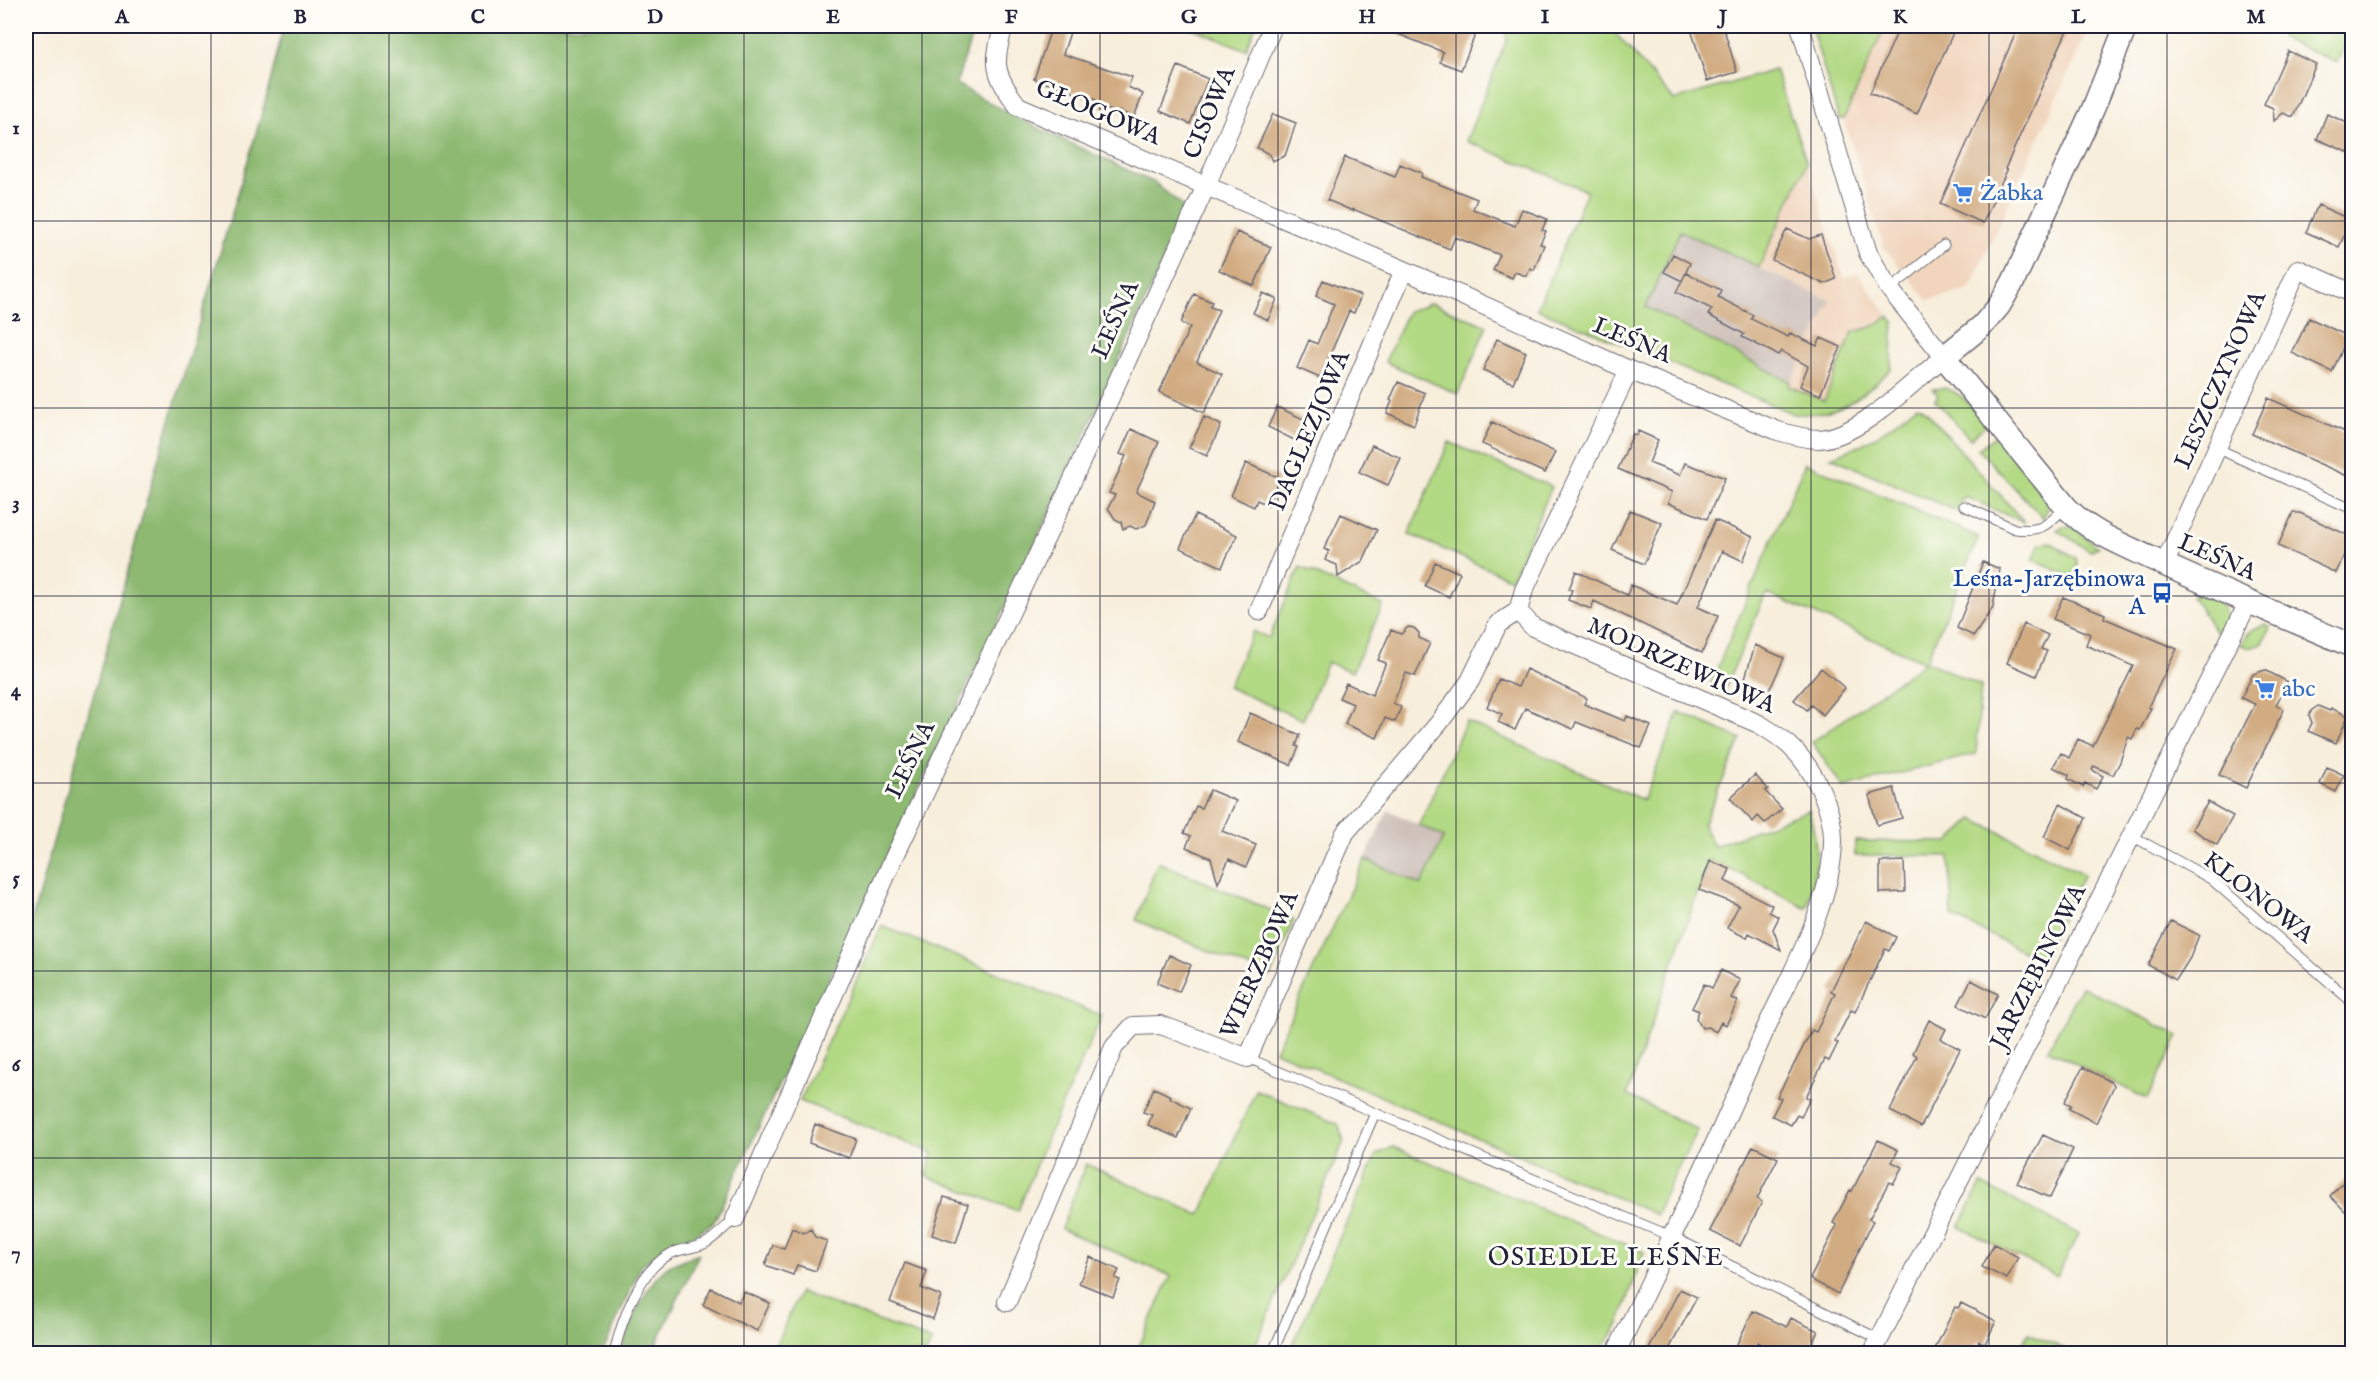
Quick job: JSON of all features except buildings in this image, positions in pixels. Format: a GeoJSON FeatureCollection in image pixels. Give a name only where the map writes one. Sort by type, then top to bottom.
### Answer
{"type":"FeatureCollection","features":[{"type":"Feature","properties":{"kind":"street","name":"GŁOGOWA"},"geometry":{"type":"LineString","coordinates":[[1004,26],[995,61],[1003,85],[1018,105],[1206,186]]}},
{"type":"Feature","properties":{"kind":"street","name":"CISOWA"},"geometry":{"type":"LineString","coordinates":[[1206,186],[1273,26]]}},
{"type":"Feature","properties":{"kind":"street","name":"LEŚNA"},"geometry":{"type":"LineString","coordinates":[[1800,26],[1868,253],[1876,270],[2066,507],[2092,530],[2164,565],[2352,646]]}},
{"type":"Feature","properties":{"kind":"street"},"geometry":{"type":"LineString","coordinates":[[1944,357],[1982,326],[1999,306],[2013,282],[2092,109],[2126,26]]}},
{"type":"Feature","properties":{"kind":"street","name":"LEŚNA"},"geometry":{"type":"LineString","coordinates":[[735,1219],[892,862],[1060,508],[1206,186],[1404,270],[1629,370],[1800,438],[1821,439],[1851,430],[1886,406],[1944,357]]}},
{"type":"Feature","properties":{"kind":"street","name":"LESZCZYNOWA"},"geometry":{"type":"LineString","coordinates":[[2164,565],[2298,269],[2352,293]]}},
{"type":"Feature","properties":{"kind":"street","name":"DAGLEZJOWA"},"geometry":{"type":"LineString","coordinates":[[1259,611],[1404,270]]}},
{"type":"Feature","properties":{"kind":"street"},"geometry":{"type":"LineString","coordinates":[[1518,611],[1524,590],[1629,370]]}},
{"type":"Feature","properties":{"kind":"street","name":"JARZĘBINOWA"},"geometry":{"type":"LineString","coordinates":[[1875,1346],[2249,602]]}},
{"type":"Feature","properties":{"kind":"street","name":"WIERZBOWA"},"geometry":{"type":"LineString","coordinates":[[1007,1302],[1114,1047],[1132,1026],[1161,1025],[1248,1058],[1345,833],[1446,714],[1470,681],[1497,624],[1518,611]]}},
{"type":"Feature","properties":{"kind":"street","name":"MODRZEWIOWA"},"geometry":{"type":"LineString","coordinates":[[1518,611],[1533,627],[1759,724],[1776,735],[1790,746],[1811,774],[1830,816],[1833,840],[1832,862],[1814,921],[1673,1237],[1616,1353]]}},
{"type":"Feature","properties":{"kind":"lane"},"geometry":{"type":"LineString","coordinates":[[1890,290],[1944,245]]}},
{"type":"Feature","properties":{"kind":"lane"},"geometry":{"type":"LineString","coordinates":[[2216,448],[2352,509]]}},
{"type":"Feature","properties":{"kind":"lane"},"geometry":{"type":"LineString","coordinates":[[1964,506],[2015,529],[2023,530],[2044,528],[2066,507]]}},
{"type":"Feature","properties":{"kind":"lane","name":"KLONOWA"},"geometry":{"type":"LineString","coordinates":[[2132,836],[2211,879],[2352,1002]]}},
{"type":"Feature","properties":{"kind":"lane"},"geometry":{"type":"LineString","coordinates":[[1248,1058],[1673,1237],[1875,1346]]}},
{"type":"Feature","properties":{"kind":"lane"},"geometry":{"type":"LineString","coordinates":[[1272,1353],[1375,1113]]}},
{"type":"Feature","properties":{"kind":"lane"},"geometry":{"type":"LineString","coordinates":[[614,1353],[633,1296],[649,1273],[669,1254],[705,1244],[735,1219]]}},
{"type":"Feature","properties":{"kind":"shaded area"},"geometry":{"type":"Polygon","coordinates":[[[1885,26],[2090,26],[1969,290],[1928,300],[1884,248],[1844,119],[1885,26]]]}},
{"type":"Feature","properties":{"kind":"shaded area"},"geometry":{"type":"Polygon","coordinates":[[[1807,163],[1844,278],[1858,273],[1889,316],[1872,327],[1853,332],[1824,401],[1789,386],[1830,301],[1759,267],[1807,163]]]}},
{"type":"Feature","properties":{"kind":"shaded area"},"geometry":{"type":"Polygon","coordinates":[[[1680,231],[1831,301],[1791,382],[1646,307],[1680,231]]]}},
{"type":"Feature","properties":{"kind":"shaded area"},"geometry":{"type":"Polygon","coordinates":[[[1388,810],[1444,837],[1421,885],[1365,859],[1388,810]]]}},
{"type":"Feature","properties":{"kind":"green space"},"geometry":{"type":"Polygon","coordinates":[[[284,26],[975,26],[956,84],[1019,119],[1155,183],[1186,209],[1073,462],[714,1222],[692,1236],[670,1244],[641,1266],[602,1353],[26,1354],[26,941],[158,460],[263,110],[284,26]]]}},
{"type":"Feature","properties":{"kind":"green space"},"geometry":{"type":"Polygon","coordinates":[[[1188,26],[1256,26],[1246,50],[1188,26]]]}},
{"type":"Feature","properties":{"kind":"green space"},"geometry":{"type":"Polygon","coordinates":[[[1503,26],[1609,26],[1674,100],[1775,70],[1807,163],[1759,267],[1680,231],[1646,307],[1791,382],[1789,386],[1824,401],[1853,332],[1872,327],[1889,316],[1894,322],[1891,369],[1848,404],[1823,412],[1794,414],[1537,309],[1587,191],[1466,141],[1507,39],[1503,26]]]}},
{"type":"Feature","properties":{"kind":"green space"},"geometry":{"type":"Polygon","coordinates":[[[1811,26],[1885,26],[1844,119],[1839,119],[1811,26]]]}},
{"type":"Feature","properties":{"kind":"green space"},"geometry":{"type":"Polygon","coordinates":[[[2285,26],[2352,26],[2352,28],[2337,63],[2280,37],[2285,26]]]}},
{"type":"Feature","properties":{"kind":"green space"},"geometry":{"type":"Polygon","coordinates":[[[1431,303],[1487,326],[1458,394],[1385,362],[1407,312],[1431,303]]]}},
{"type":"Feature","properties":{"kind":"green space"},"geometry":{"type":"Polygon","coordinates":[[[1945,388],[1964,399],[1986,425],[1970,439],[1935,400],[1938,395],[1933,389],[1945,388]]]}},
{"type":"Feature","properties":{"kind":"green space"},"geometry":{"type":"Polygon","coordinates":[[[1917,405],[1922,407],[2025,523],[1964,496],[1956,511],[1831,457],[1877,436],[1917,405]]]}},
{"type":"Feature","properties":{"kind":"green space"},"geometry":{"type":"Polygon","coordinates":[[[1996,435],[2047,499],[2049,506],[2043,518],[1978,449],[1996,435]]]}},
{"type":"Feature","properties":{"kind":"green space"},"geometry":{"type":"Polygon","coordinates":[[[1449,442],[1552,487],[1511,579],[1409,534],[1449,442]]]}},
{"type":"Feature","properties":{"kind":"green space"},"geometry":{"type":"Polygon","coordinates":[[[1805,463],[1979,537],[1926,661],[1981,686],[1976,754],[1843,788],[1812,742],[1925,662],[1766,593],[1724,691],[1710,685],[1805,463]]]}},
{"type":"Feature","properties":{"kind":"green space"},"geometry":{"type":"Polygon","coordinates":[[[2063,526],[2073,527],[2098,547],[2090,551],[2057,530],[2063,526]]]}},
{"type":"Feature","properties":{"kind":"green space"},"geometry":{"type":"Polygon","coordinates":[[[2050,542],[2076,558],[2078,565],[2072,577],[2033,560],[2039,545],[2050,542]]]}},
{"type":"Feature","properties":{"kind":"green space"},"geometry":{"type":"Polygon","coordinates":[[[1300,567],[1383,605],[1352,672],[1327,662],[1303,720],[1228,687],[1253,631],[1269,638],[1300,567]]]}},
{"type":"Feature","properties":{"kind":"green space"},"geometry":{"type":"Polygon","coordinates":[[[2195,595],[2213,599],[2223,607],[2226,620],[2221,637],[2191,597],[2195,595]]]}},
{"type":"Feature","properties":{"kind":"green space"},"geometry":{"type":"Polygon","coordinates":[[[2265,624],[2270,627],[2263,643],[2248,647],[2241,645],[2250,632],[2265,624]]]}},
{"type":"Feature","properties":{"kind":"green space"},"geometry":{"type":"Polygon","coordinates":[[[1679,712],[1741,739],[1703,825],[1714,846],[1809,810],[1815,837],[1816,859],[1814,881],[1807,908],[1709,860],[1627,1095],[1698,1130],[1662,1200],[1657,1215],[1275,1051],[1365,859],[1421,885],[1444,837],[1419,825],[1466,721],[1643,800],[1679,712]]]}},
{"type":"Feature","properties":{"kind":"green space"},"geometry":{"type":"Polygon","coordinates":[[[1973,819],[2084,874],[2041,960],[1952,916],[1949,856],[1855,855],[1855,841],[1949,842],[1973,819]]]}},
{"type":"Feature","properties":{"kind":"green space"},"geometry":{"type":"Polygon","coordinates":[[[1158,862],[1294,920],[1270,977],[1136,920],[1158,862]]]}},
{"type":"Feature","properties":{"kind":"green space"},"geometry":{"type":"Polygon","coordinates":[[[882,926],[1102,1016],[1043,1147],[1018,1211],[926,1176],[933,1153],[800,1101],[882,926]]]}},
{"type":"Feature","properties":{"kind":"green space"},"geometry":{"type":"Polygon","coordinates":[[[2081,986],[2179,1036],[2147,1099],[2048,1050],[2081,986]]]}},
{"type":"Feature","properties":{"kind":"green space"},"geometry":{"type":"Polygon","coordinates":[[[1256,1090],[1338,1124],[1344,1141],[1252,1353],[1136,1353],[1171,1276],[1061,1229],[1086,1164],[1200,1215],[1256,1090]]]}},
{"type":"Feature","properties":{"kind":"green space"},"geometry":{"type":"Polygon","coordinates":[[[1393,1147],[1644,1252],[1619,1324],[1600,1353],[1289,1353],[1376,1155],[1393,1147]]]}},
{"type":"Feature","properties":{"kind":"green space"},"geometry":{"type":"Polygon","coordinates":[[[1981,1184],[2079,1234],[2057,1276],[1959,1227],[1981,1184]]]}},
{"type":"Feature","properties":{"kind":"green space"},"geometry":{"type":"Polygon","coordinates":[[[699,1254],[652,1353],[619,1353],[643,1298],[656,1278],[671,1265],[699,1254]]]}},
{"type":"Feature","properties":{"kind":"green space"},"geometry":{"type":"Polygon","coordinates":[[[800,1292],[932,1341],[926,1353],[772,1353],[800,1292]]]}},
{"type":"Feature","properties":{"kind":"green space"},"geometry":{"type":"Polygon","coordinates":[[[2028,1333],[2074,1353],[2018,1353],[2028,1333]]]}},
{"type":"Feature","properties":{"kind":"place","name":"Żabka"},"geometry":{"type":"Point","coordinates":[1963,193]}},
{"type":"Feature","properties":{"kind":"place","name":"Leśna-Jarzębinowa A"},"geometry":{"type":"Point","coordinates":[2162,593]}},
{"type":"Feature","properties":{"kind":"place","name":"abc"},"geometry":{"type":"Point","coordinates":[2265,689]}},
{"type":"Feature","properties":{"kind":"district","name":"OSIEDLE LEŚNE"},"geometry":{"type":"Point","coordinates":[1606,1257]}}]}
